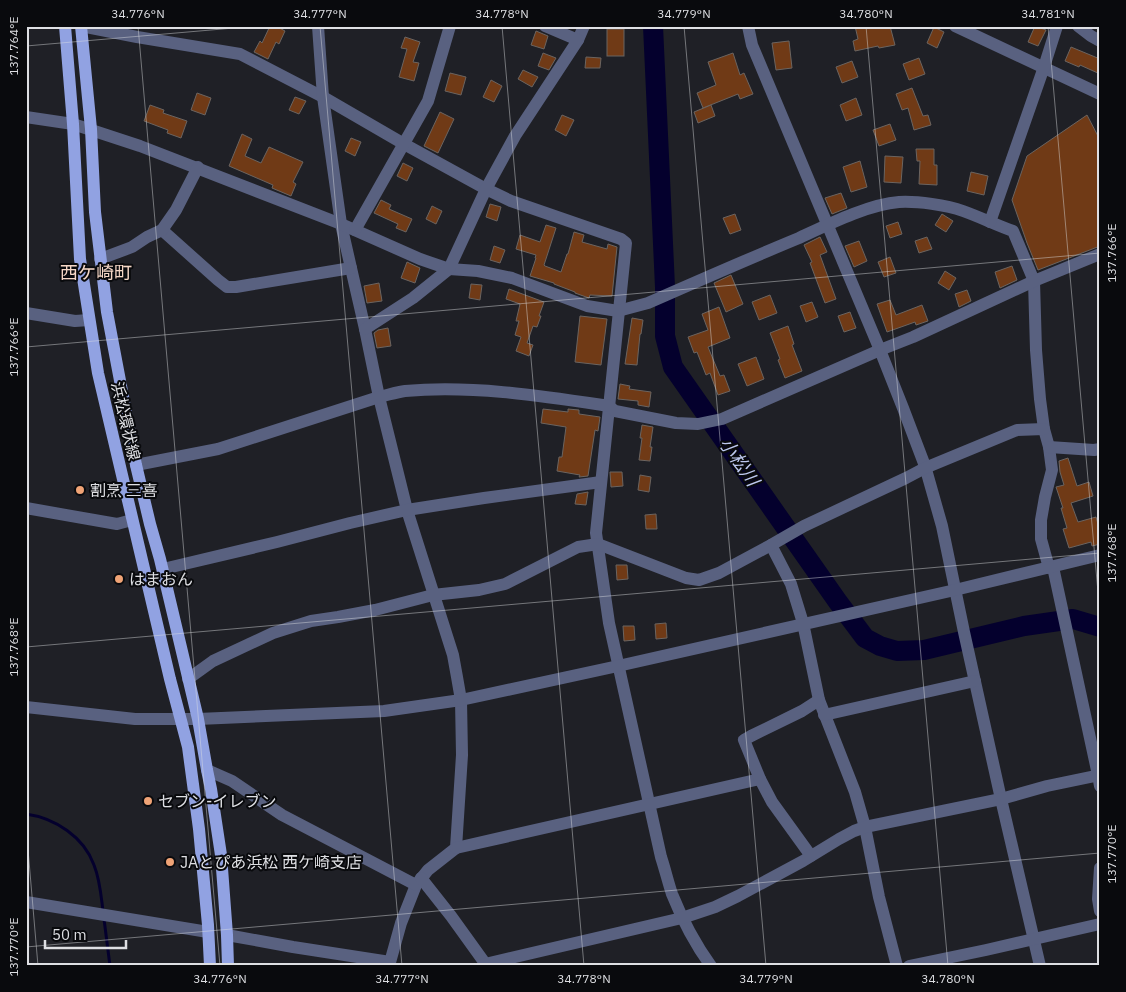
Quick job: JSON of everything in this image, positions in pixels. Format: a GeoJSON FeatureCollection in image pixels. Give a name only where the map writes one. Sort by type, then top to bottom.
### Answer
{"type":"FeatureCollection","features":[{"type":"Feature","properties":{"kind":"main road","name":"浜松環状線"},"geometry":{"type":"LineString","coordinates":[[65,26],[73,124],[80,259],[89,320],[98,373],[132,520],[188,747],[199,829],[210,966]]}},
{"type":"Feature","properties":{"kind":"main road","name":"浜松環状線"},"geometry":{"type":"LineString","coordinates":[[81,26],[91,129],[95,212],[107,312],[136,465],[163,569],[198,719],[211,789],[221,855],[228,966]]}},
{"type":"Feature","properties":{"kind":"street"},"geometry":{"type":"LineString","coordinates":[[81,26],[240,54],[324,97],[404,144],[511,202],[621,239],[626,243],[596,533],[609,623],[661,857],[682,918],[711,966]]}},
{"type":"Feature","properties":{"kind":"street"},"geometry":{"type":"LineString","coordinates":[[318,26],[324,97],[341,224],[379,396],[407,510],[453,655],[461,700],[462,755],[456,848]]}},
{"type":"Feature","properties":{"kind":"street"},"geometry":{"type":"LineString","coordinates":[[355,230],[428,101],[450,26]]}},
{"type":"Feature","properties":{"kind":"street"},"geometry":{"type":"LineString","coordinates":[[545,26],[578,40]]}},
{"type":"Feature","properties":{"kind":"street"},"geometry":{"type":"LineString","coordinates":[[365,329],[413,298],[449,269],[486,189],[516,136],[578,40],[584,26]]}},
{"type":"Feature","properties":{"kind":"street"},"geometry":{"type":"LineString","coordinates":[[748,26],[752,45],[826,226],[904,408],[925,468],[942,526],[1001,799],[1040,966]]}},
{"type":"Feature","properties":{"kind":"street"},"geometry":{"type":"LineString","coordinates":[[955,26],[1100,94]]}},
{"type":"Feature","properties":{"kind":"street"},"geometry":{"type":"LineString","coordinates":[[990,222],[1044,68],[1056,26]]}},
{"type":"Feature","properties":{"kind":"street"},"geometry":{"type":"LineString","coordinates":[[1078,26],[1100,41]]}},
{"type":"Feature","properties":{"kind":"street"},"geometry":{"type":"LineString","coordinates":[[27,119],[73,124],[91,129],[198,167],[341,224],[420,259],[449,269],[478,271],[512,278],[587,306],[618,312],[648,303],[863,211],[899,202],[962,211],[1013,230],[1034,281],[1036,350],[1040,399],[1052,470],[1041,520],[1041,539],[1051,567],[1062,610],[1099,779],[1047,786],[1001,799],[865,827],[854,831],[715,907],[682,918],[486,965],[451,916],[418,882],[282,815],[232,781],[207,770]]}},
{"type":"Feature","properties":{"kind":"street"},"geometry":{"type":"LineString","coordinates":[[100,259],[132,247],[162,230],[176,210],[198,167]]}},
{"type":"Feature","properties":{"kind":"street"},"geometry":{"type":"LineString","coordinates":[[162,230],[227,286],[236,287],[351,268]]}},
{"type":"Feature","properties":{"kind":"street"},"geometry":{"type":"LineString","coordinates":[[136,465],[218,449],[379,396],[404,392],[456,389],[552,398],[609,406],[615,410],[676,423],[698,424],[722,419],[914,337],[1034,281],[1100,254]]}},
{"type":"Feature","properties":{"kind":"street"},"geometry":{"type":"LineString","coordinates":[[26,313],[75,320],[89,320]]}},
{"type":"Feature","properties":{"kind":"street"},"geometry":{"type":"LineString","coordinates":[[188,679],[213,661],[273,633],[311,621],[375,610],[433,595],[479,590],[505,584],[578,547],[598,544],[686,578],[699,580],[719,572],[799,528],[925,468],[1017,430],[1044,429]]}},
{"type":"Feature","properties":{"kind":"street"},"geometry":{"type":"LineString","coordinates":[[1049,447],[1100,449]]}},
{"type":"Feature","properties":{"kind":"street"},"geometry":{"type":"LineString","coordinates":[[163,569],[407,510],[601,482]]}},
{"type":"Feature","properties":{"kind":"street"},"geometry":{"type":"LineString","coordinates":[[26,508],[117,524],[132,520]]}},
{"type":"Feature","properties":{"kind":"street"},"geometry":{"type":"LineString","coordinates":[[775,542],[803,623],[818,700],[855,792],[865,827],[879,897],[896,966]]}},
{"type":"Feature","properties":{"kind":"street"},"geometry":{"type":"LineString","coordinates":[[26,707],[135,719],[180,720],[384,711],[461,700],[618,666],[955,590],[1100,555]]}},
{"type":"Feature","properties":{"kind":"street"},"geometry":{"type":"LineString","coordinates":[[824,715],[975,682]]}},
{"type":"Feature","properties":{"kind":"street"},"geometry":{"type":"LineString","coordinates":[[811,856],[772,802],[744,740],[802,711],[818,700]]}},
{"type":"Feature","properties":{"kind":"street"},"geometry":{"type":"LineString","coordinates":[[227,935],[389,964],[401,923],[418,882],[428,870],[456,848],[760,779]]}},
{"type":"Feature","properties":{"kind":"street"},"geometry":{"type":"LineString","coordinates":[[1100,868],[1098,899],[1100,912]]}},
{"type":"Feature","properties":{"kind":"street"},"geometry":{"type":"LineString","coordinates":[[26,902],[208,932]]}},
{"type":"Feature","properties":{"kind":"street"},"geometry":{"type":"LineString","coordinates":[[908,966],[1100,924]]}},
{"type":"Feature","properties":{"kind":"building"},"geometry":{"type":"Polygon","coordinates":[[[270,26],[276,26],[285,31],[279,44],[276,42],[268,59],[254,52],[260,41],[262,43],[270,26]]]}},
{"type":"Feature","properties":{"kind":"building"},"geometry":{"type":"Polygon","coordinates":[[[855,26],[890,26],[895,45],[879,48],[878,46],[855,51],[853,41],[858,39],[855,26]]]}},
{"type":"Feature","properties":{"kind":"building"},"geometry":{"type":"Polygon","coordinates":[[[1035,26],[1046,30],[1038,46],[1028,42],[1035,26]]]}},
{"type":"Feature","properties":{"kind":"building"},"geometry":{"type":"Polygon","coordinates":[[[934,27],[944,32],[937,48],[927,43],[934,27]]]}},
{"type":"Feature","properties":{"kind":"building"},"geometry":{"type":"Polygon","coordinates":[[[607,29],[624,29],[624,56],[607,56],[607,29]]]}},
{"type":"Feature","properties":{"kind":"building"},"geometry":{"type":"Polygon","coordinates":[[[536,31],[548,36],[544,49],[531,45],[536,31]]]}},
{"type":"Feature","properties":{"kind":"building"},"geometry":{"type":"Polygon","coordinates":[[[405,37],[420,42],[413,62],[419,63],[414,81],[399,77],[407,49],[401,48],[405,37]]]}},
{"type":"Feature","properties":{"kind":"building"},"geometry":{"type":"Polygon","coordinates":[[[789,41],[792,68],[776,70],[772,43],[789,41]]]}},
{"type":"Feature","properties":{"kind":"building"},"geometry":{"type":"Polygon","coordinates":[[[1071,47],[1100,59],[1100,74],[1065,61],[1071,47]]]}},
{"type":"Feature","properties":{"kind":"building"},"geometry":{"type":"Polygon","coordinates":[[[543,53],[556,58],[549,70],[538,66],[543,53]]]}},
{"type":"Feature","properties":{"kind":"building"},"geometry":{"type":"Polygon","coordinates":[[[733,53],[740,75],[744,73],[753,94],[740,99],[738,94],[703,108],[697,93],[716,85],[708,62],[733,53]]]}},
{"type":"Feature","properties":{"kind":"building"},"geometry":{"type":"Polygon","coordinates":[[[586,57],[601,58],[600,68],[585,68],[586,57]]]}},
{"type":"Feature","properties":{"kind":"building"},"geometry":{"type":"Polygon","coordinates":[[[919,58],[925,74],[909,80],[903,64],[919,58]]]}},
{"type":"Feature","properties":{"kind":"building"},"geometry":{"type":"Polygon","coordinates":[[[852,61],[858,77],[842,83],[836,67],[852,61]]]}},
{"type":"Feature","properties":{"kind":"building"},"geometry":{"type":"Polygon","coordinates":[[[523,70],[538,77],[532,87],[518,79],[523,70]]]}},
{"type":"Feature","properties":{"kind":"building"},"geometry":{"type":"Polygon","coordinates":[[[450,73],[466,77],[461,95],[445,91],[450,73]]]}},
{"type":"Feature","properties":{"kind":"building"},"geometry":{"type":"Polygon","coordinates":[[[491,80],[502,86],[494,102],[483,97],[491,80]]]}},
{"type":"Feature","properties":{"kind":"building"},"geometry":{"type":"Polygon","coordinates":[[[912,88],[923,116],[928,115],[931,125],[914,130],[908,108],[902,110],[896,94],[912,88]]]}},
{"type":"Feature","properties":{"kind":"building"},"geometry":{"type":"Polygon","coordinates":[[[197,93],[211,98],[205,115],[191,110],[197,93]]]}},
{"type":"Feature","properties":{"kind":"building"},"geometry":{"type":"Polygon","coordinates":[[[295,97],[306,101],[299,114],[289,110],[295,97]]]}},
{"type":"Feature","properties":{"kind":"building"},"geometry":{"type":"Polygon","coordinates":[[[856,98],[862,115],[846,121],[840,105],[856,98]]]}},
{"type":"Feature","properties":{"kind":"building"},"geometry":{"type":"Polygon","coordinates":[[[150,105],[164,110],[163,113],[187,121],[181,138],[167,133],[168,130],[144,121],[150,105]]]}},
{"type":"Feature","properties":{"kind":"building"},"geometry":{"type":"Polygon","coordinates":[[[711,105],[715,116],[698,123],[694,112],[711,105]]]}},
{"type":"Feature","properties":{"kind":"building"},"geometry":{"type":"Polygon","coordinates":[[[440,112],[454,119],[438,153],[424,146],[440,112]]]}},
{"type":"Feature","properties":{"kind":"building"},"geometry":{"type":"Polygon","coordinates":[[[562,115],[574,120],[566,136],[555,130],[562,115]]]}},
{"type":"Feature","properties":{"kind":"building"},"geometry":{"type":"Polygon","coordinates":[[[1087,115],[1100,140],[1100,246],[1038,270],[1012,200],[1027,156],[1087,115]]]}},
{"type":"Feature","properties":{"kind":"building"},"geometry":{"type":"Polygon","coordinates":[[[890,124],[896,140],[879,146],[873,130],[890,124]]]}},
{"type":"Feature","properties":{"kind":"building"},"geometry":{"type":"Polygon","coordinates":[[[242,134],[252,139],[245,156],[261,163],[269,147],[303,162],[293,182],[296,184],[291,196],[272,188],[273,185],[229,166],[242,134]]]}},
{"type":"Feature","properties":{"kind":"building"},"geometry":{"type":"Polygon","coordinates":[[[351,138],[361,142],[355,156],[345,151],[351,138]]]}},
{"type":"Feature","properties":{"kind":"building"},"geometry":{"type":"Polygon","coordinates":[[[916,149],[934,149],[934,165],[937,165],[937,185],[919,184],[920,161],[917,161],[916,149]]]}},
{"type":"Feature","properties":{"kind":"building"},"geometry":{"type":"Polygon","coordinates":[[[885,156],[903,157],[901,183],[884,182],[885,156]]]}},
{"type":"Feature","properties":{"kind":"building"},"geometry":{"type":"Polygon","coordinates":[[[860,161],[867,187],[851,192],[843,167],[860,161]]]}},
{"type":"Feature","properties":{"kind":"building"},"geometry":{"type":"Polygon","coordinates":[[[403,163],[413,168],[407,181],[397,176],[403,163]]]}},
{"type":"Feature","properties":{"kind":"building"},"geometry":{"type":"Polygon","coordinates":[[[971,172],[988,176],[984,195],[967,191],[971,172]]]}},
{"type":"Feature","properties":{"kind":"building"},"geometry":{"type":"Polygon","coordinates":[[[841,193],[847,208],[832,214],[825,198],[841,193]]]}},
{"type":"Feature","properties":{"kind":"building"},"geometry":{"type":"Polygon","coordinates":[[[381,200],[391,205],[389,209],[412,219],[406,232],[396,228],[398,224],[374,213],[381,200]]]}},
{"type":"Feature","properties":{"kind":"building"},"geometry":{"type":"Polygon","coordinates":[[[490,204],[501,207],[497,221],[486,217],[490,204]]]}},
{"type":"Feature","properties":{"kind":"building"},"geometry":{"type":"Polygon","coordinates":[[[432,206],[442,211],[436,224],[426,219],[432,206]]]}},
{"type":"Feature","properties":{"kind":"building"},"geometry":{"type":"Polygon","coordinates":[[[735,214],[741,230],[730,234],[723,218],[735,214]]]}},
{"type":"Feature","properties":{"kind":"building"},"geometry":{"type":"Polygon","coordinates":[[[942,214],[953,221],[946,232],[935,225],[942,214]]]}},
{"type":"Feature","properties":{"kind":"building"},"geometry":{"type":"Polygon","coordinates":[[[898,222],[902,234],[890,238],[886,226],[898,222]]]}},
{"type":"Feature","properties":{"kind":"building"},"geometry":{"type":"Polygon","coordinates":[[[546,225],[556,228],[544,265],[561,272],[574,232],[584,235],[582,242],[607,249],[608,244],[617,247],[612,296],[590,295],[589,298],[554,283],[530,276],[536,255],[516,249],[520,235],[540,242],[546,225]]]}},
{"type":"Feature","properties":{"kind":"building"},"geometry":{"type":"Polygon","coordinates":[[[820,237],[827,252],[820,255],[836,299],[825,303],[810,263],[812,262],[804,245],[820,237]]]}},
{"type":"Feature","properties":{"kind":"building"},"geometry":{"type":"Polygon","coordinates":[[[927,237],[932,249],[919,253],[915,241],[927,237]]]}},
{"type":"Feature","properties":{"kind":"building"},"geometry":{"type":"Polygon","coordinates":[[[859,241],[867,261],[854,267],[845,246],[859,241]]]}},
{"type":"Feature","properties":{"kind":"building"},"geometry":{"type":"Polygon","coordinates":[[[494,246],[505,250],[500,263],[490,260],[494,246]]]}},
{"type":"Feature","properties":{"kind":"building"},"geometry":{"type":"Polygon","coordinates":[[[890,257],[896,273],[884,277],[878,262],[890,257]]]}},
{"type":"Feature","properties":{"kind":"building"},"geometry":{"type":"Polygon","coordinates":[[[407,262],[420,268],[415,283],[401,278],[407,262]]]}},
{"type":"Feature","properties":{"kind":"building"},"geometry":{"type":"Polygon","coordinates":[[[1012,266],[1017,280],[1000,288],[995,272],[1012,266]]]}},
{"type":"Feature","properties":{"kind":"building"},"geometry":{"type":"Polygon","coordinates":[[[945,271],[956,278],[949,290],[938,283],[945,271]]]}},
{"type":"Feature","properties":{"kind":"building"},"geometry":{"type":"Polygon","coordinates":[[[731,275],[743,304],[726,312],[714,283],[731,275]]]}},
{"type":"Feature","properties":{"kind":"building"},"geometry":{"type":"Polygon","coordinates":[[[379,283],[382,301],[367,303],[364,286],[379,283]]]}},
{"type":"Feature","properties":{"kind":"building"},"geometry":{"type":"Polygon","coordinates":[[[471,284],[482,285],[480,300],[469,298],[471,284]]]}},
{"type":"Feature","properties":{"kind":"building"},"geometry":{"type":"Polygon","coordinates":[[[509,289],[544,302],[537,327],[533,326],[527,343],[533,345],[529,356],[516,351],[521,337],[515,335],[519,321],[516,321],[520,304],[506,299],[509,289]]]}},
{"type":"Feature","properties":{"kind":"building"},"geometry":{"type":"Polygon","coordinates":[[[967,290],[971,301],[959,307],[955,294],[967,290]]]}},
{"type":"Feature","properties":{"kind":"building"},"geometry":{"type":"Polygon","coordinates":[[[770,295],[777,313],[759,320],[752,302],[770,295]]]}},
{"type":"Feature","properties":{"kind":"building"},"geometry":{"type":"Polygon","coordinates":[[[890,300],[896,315],[922,305],[928,321],[916,325],[915,322],[887,332],[877,304],[890,300]]]}},
{"type":"Feature","properties":{"kind":"building"},"geometry":{"type":"Polygon","coordinates":[[[812,302],[818,317],[806,322],[800,306],[812,302]]]}},
{"type":"Feature","properties":{"kind":"building"},"geometry":{"type":"Polygon","coordinates":[[[719,307],[730,338],[708,347],[720,376],[724,375],[730,391],[718,395],[710,373],[706,375],[697,352],[694,353],[688,337],[708,330],[702,314],[719,307]]]}},
{"type":"Feature","properties":{"kind":"building"},"geometry":{"type":"Polygon","coordinates":[[[850,312],[856,328],[844,332],[838,316],[850,312]]]}},
{"type":"Feature","properties":{"kind":"building"},"geometry":{"type":"Polygon","coordinates":[[[580,316],[607,319],[601,365],[575,362],[580,316]]]}},
{"type":"Feature","properties":{"kind":"building"},"geometry":{"type":"Polygon","coordinates":[[[632,318],[643,320],[637,365],[625,364],[632,318]]]}},
{"type":"Feature","properties":{"kind":"building"},"geometry":{"type":"Polygon","coordinates":[[[788,326],[794,344],[792,345],[802,371],[785,378],[770,333],[788,326]]]}},
{"type":"Feature","properties":{"kind":"building"},"geometry":{"type":"Polygon","coordinates":[[[388,328],[391,346],[377,348],[374,333],[388,328]]]}},
{"type":"Feature","properties":{"kind":"building"},"geometry":{"type":"Polygon","coordinates":[[[756,357],[764,379],[747,386],[738,364],[756,357]]]}},
{"type":"Feature","properties":{"kind":"building"},"geometry":{"type":"Polygon","coordinates":[[[620,384],[630,386],[629,389],[651,392],[649,407],[638,405],[638,401],[618,399],[620,384]]]}},
{"type":"Feature","properties":{"kind":"building"},"geometry":{"type":"Polygon","coordinates":[[[543,409],[568,412],[568,409],[579,410],[579,414],[600,417],[598,431],[595,430],[588,476],[579,477],[580,475],[557,471],[559,457],[562,457],[566,427],[541,423],[543,409]]]}},
{"type":"Feature","properties":{"kind":"building"},"geometry":{"type":"Polygon","coordinates":[[[642,425],[653,427],[650,461],[639,460],[642,425]]]}},
{"type":"Feature","properties":{"kind":"building"},"geometry":{"type":"Polygon","coordinates":[[[1068,458],[1077,486],[1089,482],[1093,496],[1071,503],[1078,522],[1096,517],[1100,531],[1100,544],[1092,546],[1091,542],[1069,548],[1063,529],[1067,528],[1061,508],[1063,508],[1056,487],[1064,485],[1059,461],[1068,458]]]}},
{"type":"Feature","properties":{"kind":"building"},"geometry":{"type":"Polygon","coordinates":[[[610,472],[622,472],[623,486],[611,487],[610,472]]]}},
{"type":"Feature","properties":{"kind":"building"},"geometry":{"type":"Polygon","coordinates":[[[640,475],[651,477],[649,492],[638,490],[640,475]]]}},
{"type":"Feature","properties":{"kind":"building"},"geometry":{"type":"Polygon","coordinates":[[[588,492],[586,505],[575,504],[577,494],[588,492]]]}},
{"type":"Feature","properties":{"kind":"building"},"geometry":{"type":"Polygon","coordinates":[[[656,514],[657,529],[646,529],[645,515],[656,514]]]}},
{"type":"Feature","properties":{"kind":"building"},"geometry":{"type":"Polygon","coordinates":[[[616,565],[627,565],[628,579],[617,580],[616,565]]]}},
{"type":"Feature","properties":{"kind":"building"},"geometry":{"type":"Polygon","coordinates":[[[666,623],[667,638],[656,639],[655,624],[666,623]]]}},
{"type":"Feature","properties":{"kind":"building"},"geometry":{"type":"Polygon","coordinates":[[[623,626],[634,626],[635,640],[624,641],[623,626]]]}},
{"type":"Feature","properties":{"kind":"waterway","name":"小松川"},"geometry":{"type":"LineString","coordinates":[[653,26],[665,287],[665,336],[673,367],[838,602],[865,638],[880,646],[897,651],[924,650],[1024,626],[1073,619],[1100,627]]}},
{"type":"Feature","properties":{"kind":"waterway"},"geometry":{"type":"LineString","coordinates":[[26,814],[37,816],[67,830],[83,846],[96,871],[103,911]]}},
{"type":"Feature","properties":{"kind":"waterway"},"geometry":{"type":"LineString","coordinates":[[104,919],[110,966]]}},
{"type":"Feature","properties":{"kind":"place","name":"割烹 三喜"},"geometry":{"type":"Point","coordinates":[80,490]}},
{"type":"Feature","properties":{"kind":"place","name":"はまおん"},"geometry":{"type":"Point","coordinates":[119,579]}},
{"type":"Feature","properties":{"kind":"place","name":"セブン-イレブン"},"geometry":{"type":"Point","coordinates":[148,801]}},
{"type":"Feature","properties":{"kind":"place","name":"JAとぴあ浜松 西ケ崎支店"},"geometry":{"type":"Point","coordinates":[170,862]}},
{"type":"Feature","properties":{"kind":"district","name":"西ケ崎町"},"geometry":{"type":"Point","coordinates":[96,273]}}]}
